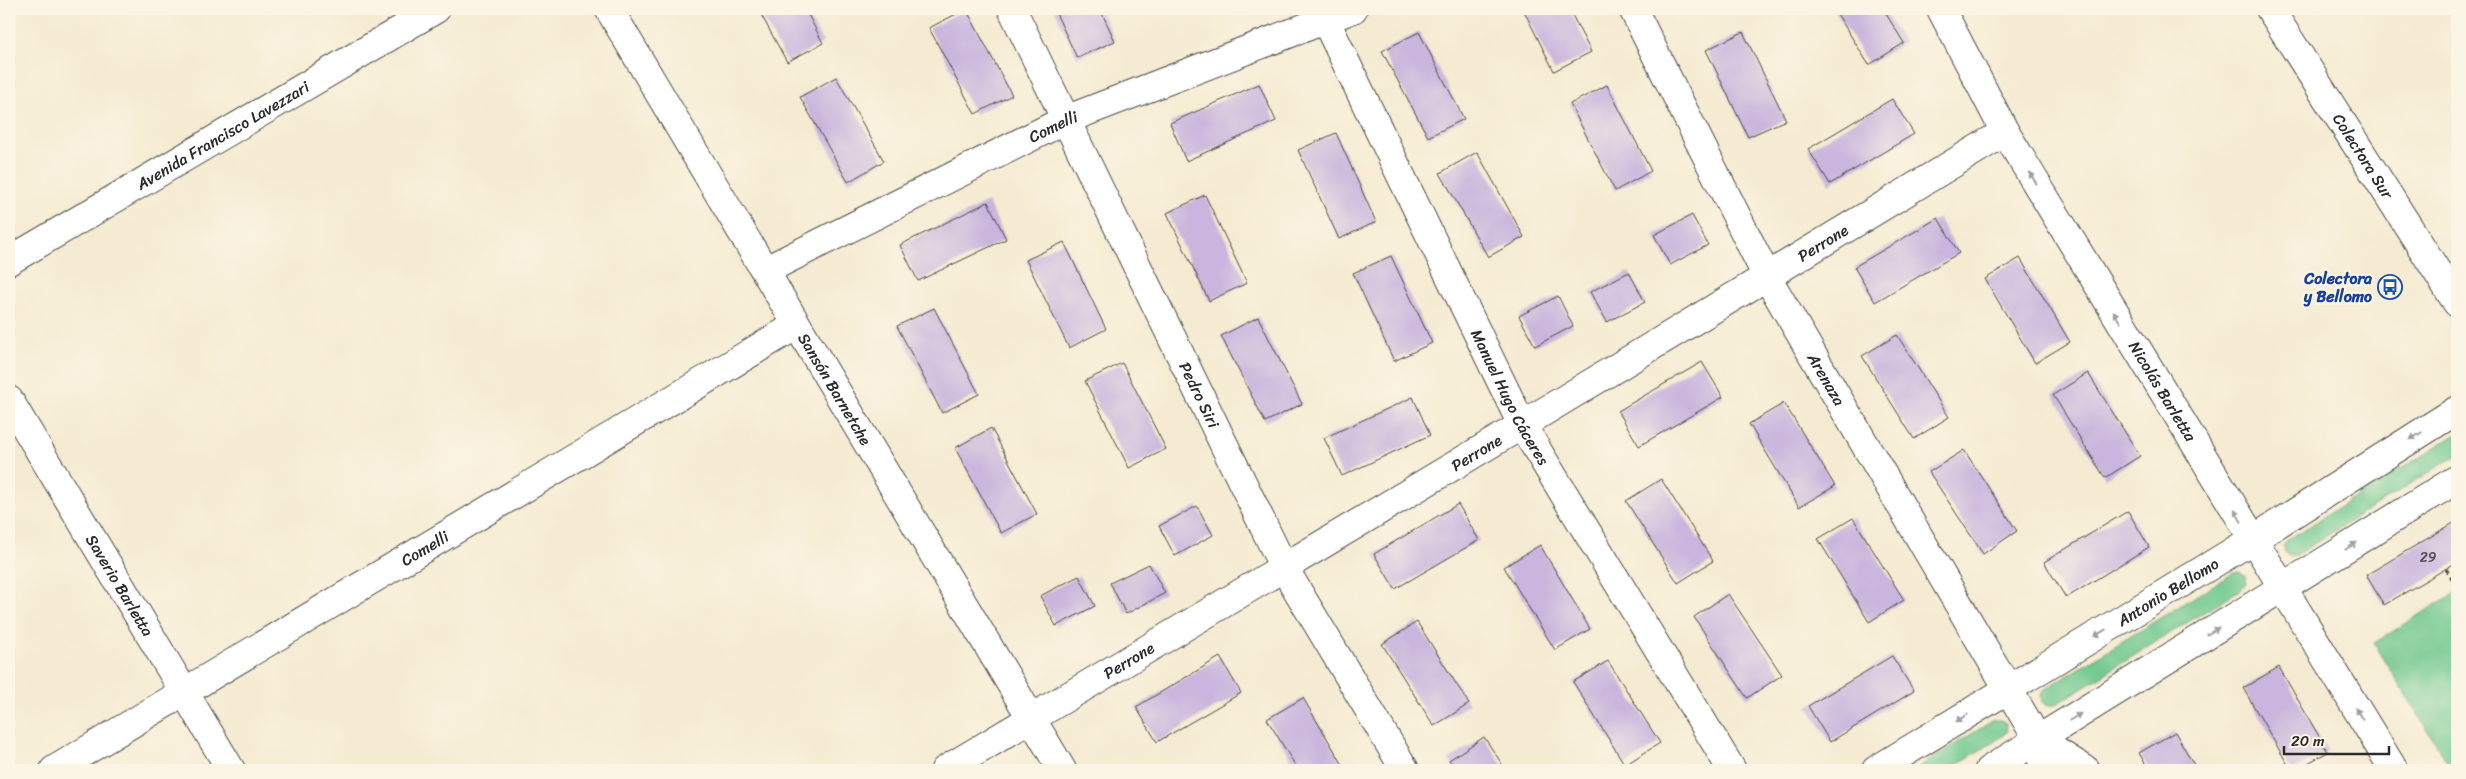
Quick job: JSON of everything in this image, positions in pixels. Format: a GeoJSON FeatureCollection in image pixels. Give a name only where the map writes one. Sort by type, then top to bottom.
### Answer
{"type":"FeatureCollection","features":[{"type":"Feature","properties":{"kind":"street","name":"Avenida Francisco Lavezzari"},"geometry":{"type":"LineString","coordinates":[[9,261],[436,9]]}},
{"type":"Feature","properties":{"kind":"street","name":"Sansón Barnetche"},"geometry":{"type":"LineString","coordinates":[[609,9],[1062,770]]}},
{"type":"Feature","properties":{"kind":"street","name":"Pedro Siri"},"geometry":{"type":"LineString","coordinates":[[1012,9],[1284,568],[1405,770]]}},
{"type":"Feature","properties":{"kind":"street","name":"Comelli"},"geometry":{"type":"LineString","coordinates":[[766,270],[1065,120],[1323,15],[1353,9]]}},
{"type":"Feature","properties":{"kind":"street","name":"Arenaza"},"geometry":{"type":"LineString","coordinates":[[1633,9],[1767,277],[2038,740],[2044,770]]}},
{"type":"Feature","properties":{"kind":"street","name":"Nicolás Barletta"},"geometry":{"type":"LineString","coordinates":[[1941,9],[2006,132],[2252,540],[2394,770]]}},
{"type":"Feature","properties":{"kind":"street","name":"Colectora Sur"},"geometry":{"type":"LineString","coordinates":[[2270,9],[2457,304]]}},
{"type":"Feature","properties":{"kind":"street","name":"Manuel Hugo Cáceres"},"geometry":{"type":"LineString","coordinates":[[1323,15],[1522,425],[1732,770]]}},
{"type":"Feature","properties":{"kind":"street","name":"Perrone"},"geometry":{"type":"LineString","coordinates":[[945,770],[1522,425],[2006,132]]}},
{"type":"Feature","properties":{"kind":"street","name":"Comelli"},"geometry":{"type":"LineString","coordinates":[[54,770],[797,325]]}},
{"type":"Feature","properties":{"kind":"street","name":"Saverio Barletta"},"geometry":{"type":"LineString","coordinates":[[9,400],[231,770]]}},
{"type":"Feature","properties":{"kind":"street","name":"Antonio Bellomo"},"geometry":{"type":"LineString","coordinates":[[1876,770],[2252,540],[2457,410]]}},
{"type":"Feature","properties":{"kind":"street"},"geometry":{"type":"LineString","coordinates":[[1989,770],[2457,480]]}},
{"type":"Feature","properties":{"kind":"street","name":"Arenaza"},"geometry":{"type":"LineString","coordinates":[[2038,740],[2086,770]]}},
{"type":"Feature","properties":{"kind":"path"},"geometry":{"type":"LineString","coordinates":[[2446,569],[2457,586]]}},
{"type":"Feature","properties":{"kind":"green space"},"geometry":{"type":"Polygon","coordinates":[[[2457,434],[2457,455],[2296,555],[2290,557],[2284,552],[2283,546],[2287,540],[2457,434]]]}},
{"type":"Feature","properties":{"kind":"green space"},"geometry":{"type":"Polygon","coordinates":[[[2239,572],[2245,576],[2246,583],[2241,589],[2055,705],[2048,706],[2042,702],[2041,695],[2045,689],[2233,573],[2239,572]]]}},
{"type":"Feature","properties":{"kind":"green space"},"geometry":{"type":"Polygon","coordinates":[[[2457,592],[2457,770],[2452,770],[2374,643],[2457,592]]]}},
{"type":"Feature","properties":{"kind":"green space"},"geometry":{"type":"Polygon","coordinates":[[[1994,720],[2001,720],[2006,723],[2007,731],[2003,736],[1948,770],[1914,770],[1994,720]]]}},
{"type":"Feature","properties":{"kind":"building"},"geometry":{"type":"Polygon","coordinates":[[[758,9],[805,9],[823,43],[787,62],[758,9]]]}},
{"type":"Feature","properties":{"kind":"building"},"geometry":{"type":"Polygon","coordinates":[[[966,9],[1012,95],[975,114],[929,28],[966,9]]]}},
{"type":"Feature","properties":{"kind":"building"},"geometry":{"type":"Polygon","coordinates":[[[1054,9],[1100,9],[1115,41],[1077,58],[1054,9]]]}},
{"type":"Feature","properties":{"kind":"building"},"geometry":{"type":"Polygon","coordinates":[[[1523,9],[1569,9],[1591,52],[1554,71],[1523,9]]]}},
{"type":"Feature","properties":{"kind":"building"},"geometry":{"type":"Polygon","coordinates":[[[1834,9],[1883,9],[1904,43],[1869,65],[1834,9]]]}},
{"type":"Feature","properties":{"kind":"building"},"geometry":{"type":"Polygon","coordinates":[[[1419,32],[1464,119],[1428,137],[1382,51],[1419,32]]]}},
{"type":"Feature","properties":{"kind":"building"},"geometry":{"type":"Polygon","coordinates":[[[1743,32],[1786,120],[1748,137],[1706,50],[1743,32]]]}},
{"type":"Feature","properties":{"kind":"building"},"geometry":{"type":"Polygon","coordinates":[[[836,77],[884,161],[848,182],[800,97],[836,77]]]}},
{"type":"Feature","properties":{"kind":"building"},"geometry":{"type":"Polygon","coordinates":[[[1259,84],[1276,121],[1186,161],[1170,123],[1259,84]]]}},
{"type":"Feature","properties":{"kind":"building"},"geometry":{"type":"Polygon","coordinates":[[[1607,85],[1651,171],[1615,191],[1570,104],[1607,85]]]}},
{"type":"Feature","properties":{"kind":"building"},"geometry":{"type":"Polygon","coordinates":[[[1892,99],[1914,134],[1830,184],[1808,149],[1892,99]]]}},
{"type":"Feature","properties":{"kind":"building"},"geometry":{"type":"Polygon","coordinates":[[[1336,133],[1376,222],[1339,239],[1298,150],[1336,133]]]}},
{"type":"Feature","properties":{"kind":"building"},"geometry":{"type":"Polygon","coordinates":[[[1477,152],[1524,237],[1488,257],[1440,173],[1477,152]]]}},
{"type":"Feature","properties":{"kind":"building"},"geometry":{"type":"Polygon","coordinates":[[[1205,195],[1247,283],[1209,301],[1167,213],[1205,195]]]}},
{"type":"Feature","properties":{"kind":"building"},"geometry":{"type":"Polygon","coordinates":[[[988,202],[1006,239],[918,281],[900,245],[988,202]]]}},
{"type":"Feature","properties":{"kind":"building"},"geometry":{"type":"Polygon","coordinates":[[[1692,215],[1708,245],[1670,265],[1654,235],[1692,215]]]}},
{"type":"Feature","properties":{"kind":"building"},"geometry":{"type":"Polygon","coordinates":[[[1938,218],[1959,253],[1875,302],[1854,267],[1938,218]]]}},
{"type":"Feature","properties":{"kind":"building"},"geometry":{"type":"Polygon","coordinates":[[[1064,242],[1106,329],[1069,348],[1026,260],[1064,242]]]}},
{"type":"Feature","properties":{"kind":"building"},"geometry":{"type":"Polygon","coordinates":[[[1391,256],[1432,343],[1394,361],[1353,273],[1391,256]]]}},
{"type":"Feature","properties":{"kind":"building"},"geometry":{"type":"Polygon","coordinates":[[[2020,258],[2070,342],[2035,363],[1985,279],[2020,258]]]}},
{"type":"Feature","properties":{"kind":"building"},"geometry":{"type":"Polygon","coordinates":[[[1629,272],[1645,302],[1607,322],[1590,292],[1629,272]]]}},
{"type":"Feature","properties":{"kind":"building"},"geometry":{"type":"Polygon","coordinates":[[[1558,296],[1573,326],[1535,346],[1519,316],[1558,296]]]}},
{"type":"Feature","properties":{"kind":"building"},"geometry":{"type":"Polygon","coordinates":[[[934,308],[979,394],[942,413],[897,326],[934,308]]]}},
{"type":"Feature","properties":{"kind":"building"},"geometry":{"type":"Polygon","coordinates":[[[1258,317],[1302,404],[1265,422],[1221,336],[1258,317]]]}},
{"type":"Feature","properties":{"kind":"building"},"geometry":{"type":"Polygon","coordinates":[[[1897,335],[1949,417],[1914,439],[1862,356],[1897,335]]]}},
{"type":"Feature","properties":{"kind":"building"},"geometry":{"type":"Polygon","coordinates":[[[1702,362],[1723,397],[1639,446],[1618,411],[1702,362]]]}},
{"type":"Feature","properties":{"kind":"building"},"geometry":{"type":"Polygon","coordinates":[[[1122,363],[1166,449],[1129,468],[1085,381],[1122,363]]]}},
{"type":"Feature","properties":{"kind":"building"},"geometry":{"type":"Polygon","coordinates":[[[2088,373],[2140,456],[2105,478],[2053,395],[2088,373]]]}},
{"type":"Feature","properties":{"kind":"building"},"geometry":{"type":"Polygon","coordinates":[[[1413,397],[1430,435],[1342,476],[1324,438],[1413,397]]]}},
{"type":"Feature","properties":{"kind":"building"},"geometry":{"type":"Polygon","coordinates":[[[1784,403],[1835,486],[1799,507],[1749,424],[1784,403]]]}},
{"type":"Feature","properties":{"kind":"building"},"geometry":{"type":"Polygon","coordinates":[[[991,428],[1037,514],[1001,533],[955,448],[991,428]]]}},
{"type":"Feature","properties":{"kind":"building"},"geometry":{"type":"Polygon","coordinates":[[[1964,450],[2017,531],[1983,554],[1929,472],[1964,450]]]}},
{"type":"Feature","properties":{"kind":"building"},"geometry":{"type":"Polygon","coordinates":[[[1661,479],[1713,561],[1678,583],[1626,501],[1661,479]]]}},
{"type":"Feature","properties":{"kind":"building"},"geometry":{"type":"Polygon","coordinates":[[[1458,504],[1479,540],[1395,589],[1374,554],[1458,504]]]}},
{"type":"Feature","properties":{"kind":"building"},"geometry":{"type":"Polygon","coordinates":[[[1197,506],[1213,535],[1175,556],[1159,526],[1197,506]]]}},
{"type":"Feature","properties":{"kind":"building"},"geometry":{"type":"Polygon","coordinates":[[[2128,511],[2149,547],[2066,598],[2044,562],[2128,511]]]}},
{"type":"Feature","properties":{"kind":"building"},"geometry":{"type":"Polygon","coordinates":[[[1853,518],[1904,600],[1869,622],[1818,539],[1853,518]]]}},
{"type":"Feature","properties":{"kind":"building"},"geometry":{"type":"Polygon","coordinates":[[[2457,521],[2457,562],[2384,605],[2366,575],[2457,521]]]}},
{"type":"Feature","properties":{"kind":"building"},"geometry":{"type":"Polygon","coordinates":[[[1540,545],[1590,629],[1555,650],[1504,567],[1540,545]]]}},
{"type":"Feature","properties":{"kind":"building"},"geometry":{"type":"Polygon","coordinates":[[[1149,564],[1165,593],[1126,614],[1110,583],[1149,564]]]}},
{"type":"Feature","properties":{"kind":"building"},"geometry":{"type":"Polygon","coordinates":[[[1079,576],[1095,606],[1056,626],[1040,596],[1079,576]]]}},
{"type":"Feature","properties":{"kind":"building"},"geometry":{"type":"Polygon","coordinates":[[[1728,594],[1782,675],[1747,698],[1694,617],[1728,594]]]}},
{"type":"Feature","properties":{"kind":"building"},"geometry":{"type":"Polygon","coordinates":[[[1417,622],[1469,704],[1434,726],[1382,644],[1417,622]]]}},
{"type":"Feature","properties":{"kind":"building"},"geometry":{"type":"Polygon","coordinates":[[[1892,656],[1914,691],[1830,742],[1808,706],[1892,656]]]}},
{"type":"Feature","properties":{"kind":"building"},"geometry":{"type":"Polygon","coordinates":[[[1220,657],[1241,693],[1157,742],[1136,707],[1220,657]]]}},
{"type":"Feature","properties":{"kind":"building"},"geometry":{"type":"Polygon","coordinates":[[[1608,661],[1660,743],[1625,765],[1573,682],[1608,661]]]}},
{"type":"Feature","properties":{"kind":"building"},"geometry":{"type":"Polygon","coordinates":[[[2279,667],[2328,752],[2295,770],[2291,770],[2243,688],[2279,667]]]}},
{"type":"Feature","properties":{"kind":"building"},"geometry":{"type":"Polygon","coordinates":[[[1303,698],[1346,770],[1298,770],[1267,719],[1303,698]]]}},
{"type":"Feature","properties":{"kind":"building"},"geometry":{"type":"Polygon","coordinates":[[[2175,732],[2197,770],[2149,770],[2139,753],[2175,732]]]}},
{"type":"Feature","properties":{"kind":"building"},"geometry":{"type":"Polygon","coordinates":[[[1484,737],[1506,770],[1456,770],[1449,760],[1484,737]]]}},
{"type":"Feature","properties":{"kind":"place","name":"Colectora y Bellomo"},"geometry":{"type":"Point","coordinates":[2390,287]}}]}
